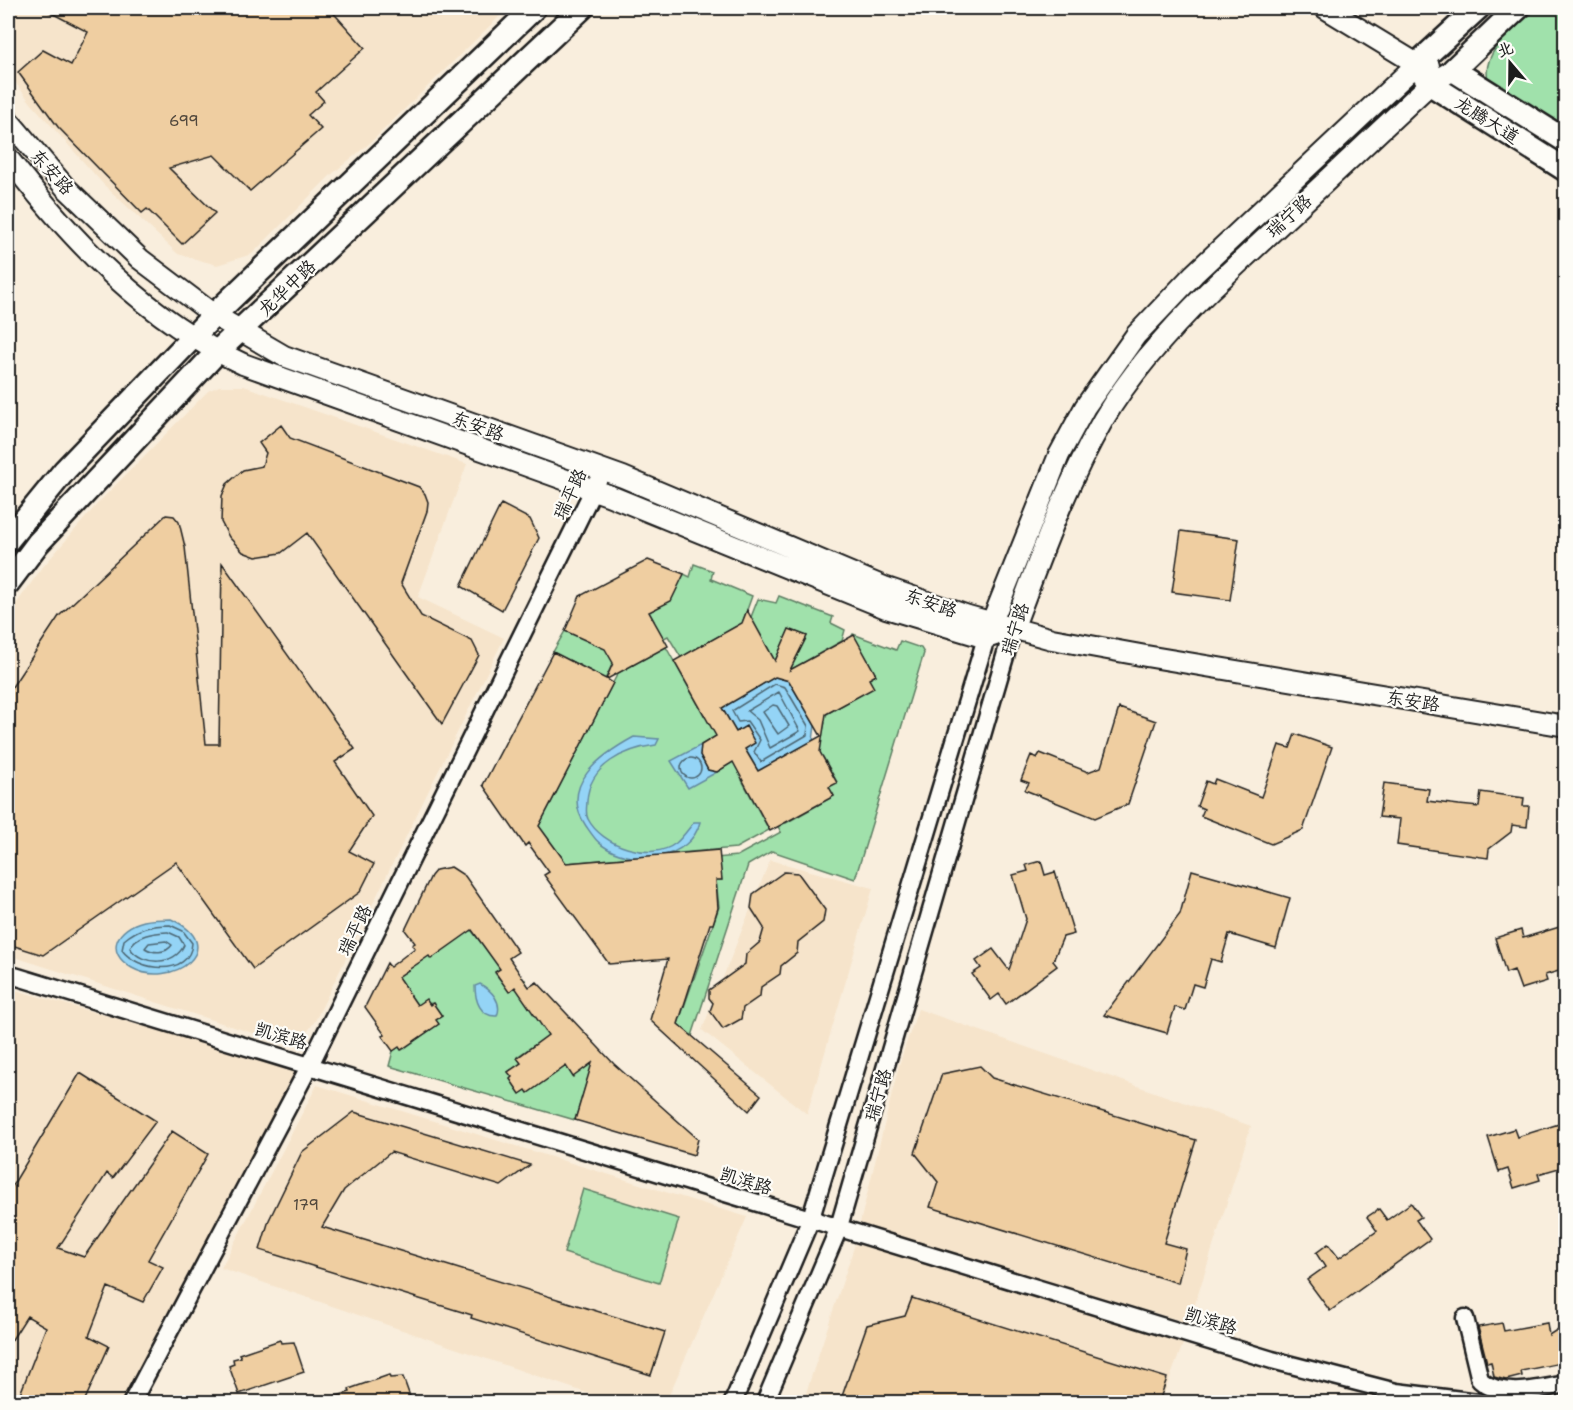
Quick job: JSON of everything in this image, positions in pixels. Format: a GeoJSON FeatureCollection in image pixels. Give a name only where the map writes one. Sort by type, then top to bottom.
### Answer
{"type":"FeatureCollection","features":[{"type":"Feature","properties":{"kind":"main road","name":"龙华中路"},"geometry":{"type":"LineString","coordinates":[[8,540],[65,470],[214,315],[534,8]]}},
{"type":"Feature","properties":{"kind":"main road","name":"龙华中路"},"geometry":{"type":"LineString","coordinates":[[8,583],[38,543],[217,352],[242,331],[582,8]]}},
{"type":"Feature","properties":{"kind":"main road","name":"瑞宁路"},"geometry":{"type":"LineString","coordinates":[[1417,64],[1478,8]]}},
{"type":"Feature","properties":{"kind":"main road","name":"瑞宁路"},"geometry":{"type":"LineString","coordinates":[[1452,70],[1518,8]]}},
{"type":"Feature","properties":{"kind":"main road","name":"龙腾大道"},"geometry":{"type":"LineString","coordinates":[[1417,64],[1430,84],[1566,170]]}},
{"type":"Feature","properties":{"kind":"main road","name":"龙腾大道"},"geometry":{"type":"LineString","coordinates":[[1452,70],[1566,141]]}},
{"type":"Feature","properties":{"kind":"street"},"geometry":{"type":"LineString","coordinates":[[1325,8],[1417,64],[1452,70]]}},
{"type":"Feature","properties":{"kind":"street","name":"瑞宁路"},"geometry":{"type":"LineString","coordinates":[[733,1402],[810,1221],[989,630],[1059,455],[1085,407],[1136,335],[1194,274],[1417,64]]}},
{"type":"Feature","properties":{"kind":"street","name":"瑞宁路"},"geometry":{"type":"LineString","coordinates":[[765,1402],[838,1230],[1013,629],[1074,476],[1104,419],[1128,382],[1167,335],[1203,297],[1430,84],[1452,70]]}},
{"type":"Feature","properties":{"kind":"street","name":"东安路"},"geometry":{"type":"LineString","coordinates":[[8,120],[65,187],[105,228],[179,291],[214,315],[284,356],[603,470],[989,630]]}},
{"type":"Feature","properties":{"kind":"street","name":"东安路"},"geometry":{"type":"LineString","coordinates":[[8,158],[45,206],[90,254],[153,310],[192,338],[217,352],[279,378],[594,491],[886,608],[989,630],[1013,629],[1146,656],[1566,726]]}},
{"type":"Feature","properties":{"kind":"street","name":"瑞平路"},"geometry":{"type":"LineString","coordinates":[[132,1402],[310,1065],[603,470]]}},
{"type":"Feature","properties":{"kind":"street","name":"凯滨路"},"geometry":{"type":"LineString","coordinates":[[8,974],[310,1065],[838,1230],[1272,1360],[1396,1392],[1478,1402]]}},
{"type":"Feature","properties":{"kind":"street"},"geometry":{"type":"LineString","coordinates":[[1465,1318],[1480,1380],[1487,1386],[1500,1390],[1540,1389],[1566,1384]]}},
{"type":"Feature","properties":{"kind":"shaded area"},"geometry":{"type":"Polygon","coordinates":[[[8,8],[508,8],[370,143],[332,174],[252,254],[217,265],[178,254],[104,185],[31,103],[8,73],[8,8]]]}},
{"type":"Feature","properties":{"kind":"shaded area"},"geometry":{"type":"Polygon","coordinates":[[[219,386],[244,386],[467,464],[418,597],[504,638],[315,1021],[305,1035],[291,1041],[262,1036],[8,955],[8,615],[42,568],[99,502],[208,391],[219,386]]]}},
{"type":"Feature","properties":{"kind":"shaded area"},"geometry":{"type":"Polygon","coordinates":[[[770,860],[873,888],[807,1114],[702,1030],[770,860]]]}},
{"type":"Feature","properties":{"kind":"shaded area"},"geometry":{"type":"Polygon","coordinates":[[[8,988],[298,1070],[122,1402],[8,1402],[8,988]]]}},
{"type":"Feature","properties":{"kind":"shaded area"},"geometry":{"type":"Polygon","coordinates":[[[918,1009],[1251,1126],[1189,1323],[859,1227],[899,1065],[918,1009]]]}},
{"type":"Feature","properties":{"kind":"shaded area"},"geometry":{"type":"Polygon","coordinates":[[[317,1085],[747,1217],[666,1402],[613,1402],[221,1268],[317,1085]]]}},
{"type":"Feature","properties":{"kind":"shaded area"},"geometry":{"type":"Polygon","coordinates":[[[855,1244],[1017,1286],[1186,1336],[1161,1402],[803,1402],[855,1244]]]}},
{"type":"Feature","properties":{"kind":"green space"},"geometry":{"type":"Polygon","coordinates":[[[1538,8],[1565,8],[1565,132],[1489,84],[1487,72],[1494,51],[1510,32],[1538,8]]]}},
{"type":"Feature","properties":{"kind":"green space"},"geometry":{"type":"Polygon","coordinates":[[[694,564],[713,571],[711,579],[752,596],[743,621],[748,629],[735,627],[687,654],[685,664],[668,636],[650,645],[654,621],[649,612],[657,608],[684,574],[690,577],[694,564]]]}},
{"type":"Feature","properties":{"kind":"green space"},"geometry":{"type":"Polygon","coordinates":[[[779,596],[833,617],[831,623],[845,630],[842,641],[790,670],[807,636],[789,630],[775,661],[751,617],[758,599],[776,603],[779,596]]]}},
{"type":"Feature","properties":{"kind":"green space"},"geometry":{"type":"Polygon","coordinates":[[[565,631],[625,637],[595,701],[591,677],[593,672],[553,652],[565,631]]]}},
{"type":"Feature","properties":{"kind":"green space"},"geometry":{"type":"Polygon","coordinates":[[[853,634],[896,650],[900,641],[921,648],[924,653],[855,879],[772,851],[748,865],[692,1036],[678,1024],[719,907],[716,880],[721,880],[704,859],[737,856],[781,832],[761,797],[786,823],[834,796],[829,787],[837,782],[823,757],[815,761],[825,723],[816,712],[825,715],[873,688],[869,679],[876,675],[862,650],[848,644],[853,634]]]}},
{"type":"Feature","properties":{"kind":"green space"},"geometry":{"type":"Polygon","coordinates":[[[666,647],[705,717],[727,730],[701,745],[700,755],[708,770],[717,772],[739,758],[750,776],[742,780],[769,830],[736,848],[566,863],[539,826],[618,673],[666,647]]]}},
{"type":"Feature","properties":{"kind":"green space"},"geometry":{"type":"Polygon","coordinates":[[[469,927],[498,965],[509,958],[511,961],[495,973],[509,991],[525,980],[553,1042],[533,1046],[517,1057],[521,1063],[508,1072],[520,1093],[526,1090],[529,1092],[566,1066],[573,1076],[604,1055],[588,1078],[575,1120],[389,1066],[393,1051],[399,1047],[402,1050],[438,1024],[436,1020],[442,1016],[433,1003],[417,1005],[398,977],[469,927]]]}},
{"type":"Feature","properties":{"kind":"green space"},"geometry":{"type":"Polygon","coordinates":[[[583,1189],[679,1219],[659,1283],[564,1253],[583,1189]]]}},
{"type":"Feature","properties":{"kind":"water"},"geometry":{"type":"Polygon","coordinates":[[[775,677],[789,681],[815,725],[813,741],[758,771],[745,749],[745,727],[736,732],[722,708],[775,677]]]}},
{"type":"Feature","properties":{"kind":"water"},"geometry":{"type":"Polygon","coordinates":[[[634,737],[659,739],[656,745],[632,750],[611,761],[602,769],[589,788],[587,815],[594,828],[604,837],[641,851],[666,849],[679,841],[694,822],[700,822],[695,834],[686,844],[662,856],[633,857],[608,849],[593,836],[579,811],[577,797],[580,785],[587,773],[597,762],[634,737]]]}},
{"type":"Feature","properties":{"kind":"water"},"geometry":{"type":"Polygon","coordinates":[[[701,745],[700,755],[708,770],[717,772],[688,788],[671,761],[701,745]]]}},
{"type":"Feature","properties":{"kind":"water"},"geometry":{"type":"Polygon","coordinates":[[[171,919],[188,930],[196,942],[196,953],[189,962],[178,970],[163,974],[147,973],[123,962],[116,948],[117,941],[126,929],[144,921],[171,919]]]}},
{"type":"Feature","properties":{"kind":"water"},"geometry":{"type":"Polygon","coordinates":[[[480,984],[495,997],[498,1006],[497,1016],[486,1014],[480,1007],[475,986],[480,984]]]}},
{"type":"Feature","properties":{"kind":"building"},"geometry":{"type":"Polygon","coordinates":[[[42,8],[329,8],[365,48],[316,92],[324,101],[308,115],[321,129],[250,191],[214,155],[169,168],[215,213],[182,244],[147,209],[142,213],[58,127],[18,72],[43,50],[71,65],[88,32],[42,8]]]}},
{"type":"Feature","properties":{"kind":"building"},"geometry":{"type":"Polygon","coordinates":[[[281,425],[290,438],[419,487],[425,494],[428,502],[427,511],[401,583],[421,616],[472,641],[479,655],[442,724],[307,533],[281,553],[256,557],[243,552],[229,537],[221,522],[222,496],[227,484],[243,470],[262,466],[266,453],[259,443],[281,425]]]}},
{"type":"Feature","properties":{"kind":"building"},"geometry":{"type":"Polygon","coordinates":[[[501,504],[530,519],[539,538],[502,610],[461,586],[501,504]]]}},
{"type":"Feature","properties":{"kind":"building"},"geometry":{"type":"Polygon","coordinates":[[[166,515],[174,516],[179,522],[185,547],[206,744],[219,744],[222,563],[355,749],[335,762],[372,816],[349,851],[374,864],[360,892],[253,969],[176,862],[43,955],[8,944],[8,693],[59,616],[166,515]]]}},
{"type":"Feature","properties":{"kind":"building"},"geometry":{"type":"Polygon","coordinates":[[[1181,531],[1239,539],[1230,600],[1172,592],[1181,531]]]}},
{"type":"Feature","properties":{"kind":"building"},"geometry":{"type":"Polygon","coordinates":[[[648,560],[684,574],[671,601],[649,612],[668,646],[607,679],[613,683],[539,826],[566,863],[719,850],[722,880],[716,880],[718,908],[713,924],[710,924],[678,1024],[761,1095],[749,1111],[650,1020],[668,959],[609,964],[544,875],[549,872],[528,843],[525,846],[483,785],[553,652],[606,679],[613,663],[605,649],[565,631],[580,596],[648,560]]]}},
{"type":"Feature","properties":{"kind":"building"},"geometry":{"type":"Polygon","coordinates":[[[747,610],[775,661],[789,629],[807,636],[790,670],[854,635],[876,675],[869,679],[874,688],[826,714],[820,752],[837,783],[829,787],[834,796],[770,831],[733,762],[717,772],[708,770],[700,755],[701,745],[716,736],[674,661],[742,623],[747,610]],[[775,677],[722,708],[736,732],[746,726],[755,743],[745,749],[758,771],[821,736],[789,681],[775,677]]]}},
{"type":"Feature","properties":{"kind":"building"},"geometry":{"type":"Polygon","coordinates":[[[1119,708],[1156,721],[1128,804],[1095,818],[1025,790],[1029,783],[1021,780],[1031,755],[1037,758],[1040,753],[1088,772],[1101,767],[1119,708]]]}},
{"type":"Feature","properties":{"kind":"building"},"geometry":{"type":"Polygon","coordinates":[[[1295,734],[1332,747],[1303,830],[1271,844],[1201,816],[1204,809],[1197,806],[1206,781],[1213,784],[1215,779],[1261,797],[1279,745],[1290,748],[1295,734]]]}},
{"type":"Feature","properties":{"kind":"building"},"geometry":{"type":"Polygon","coordinates":[[[1384,783],[1429,789],[1427,801],[1459,805],[1479,807],[1481,792],[1524,798],[1523,806],[1529,806],[1527,827],[1512,825],[1511,832],[1489,849],[1488,858],[1397,845],[1400,819],[1379,817],[1384,783]]]}},
{"type":"Feature","properties":{"kind":"building"},"geometry":{"type":"Polygon","coordinates":[[[1041,861],[1045,875],[1055,872],[1074,934],[1063,937],[1053,961],[1057,966],[1006,1004],[999,994],[991,1000],[972,974],[981,968],[976,961],[993,949],[1009,970],[1026,919],[1013,875],[1028,871],[1026,865],[1041,861]]]}},
{"type":"Feature","properties":{"kind":"building"},"geometry":{"type":"Polygon","coordinates":[[[451,867],[465,876],[518,952],[509,958],[529,987],[537,982],[614,1064],[698,1139],[694,1155],[575,1120],[592,1063],[573,1077],[566,1066],[528,1093],[526,1090],[520,1094],[508,1072],[521,1063],[517,1058],[548,1035],[515,987],[509,992],[495,972],[500,969],[472,930],[431,959],[429,956],[398,977],[417,1005],[426,999],[430,1005],[433,1003],[442,1016],[436,1020],[439,1024],[401,1050],[399,1047],[393,1051],[382,1036],[385,1035],[365,1007],[387,963],[390,967],[415,948],[412,945],[415,943],[405,930],[431,876],[436,870],[451,867]]]}},
{"type":"Feature","properties":{"kind":"building"},"geometry":{"type":"Polygon","coordinates":[[[1192,870],[1290,898],[1276,948],[1229,934],[1221,962],[1211,959],[1203,987],[1193,984],[1185,1010],[1175,1007],[1167,1033],[1104,1015],[1180,914],[1192,870]]]}},
{"type":"Feature","properties":{"kind":"building"},"geometry":{"type":"Polygon","coordinates":[[[784,872],[798,873],[825,910],[823,922],[798,942],[797,953],[781,966],[780,974],[761,987],[760,996],[743,1008],[741,1019],[723,1029],[710,1011],[713,1003],[709,998],[709,990],[745,964],[746,954],[760,942],[764,928],[751,908],[753,894],[784,872]]]}},
{"type":"Feature","properties":{"kind":"building"},"geometry":{"type":"Polygon","coordinates":[[[1566,925],[1566,969],[1545,975],[1547,981],[1521,989],[1514,970],[1506,973],[1495,938],[1521,930],[1523,938],[1566,925]]]}},
{"type":"Feature","properties":{"kind":"building"},"geometry":{"type":"Polygon","coordinates":[[[980,1066],[992,1078],[1196,1140],[1164,1243],[1186,1249],[1178,1283],[930,1207],[938,1182],[915,1153],[942,1074],[980,1066]]]}},
{"type":"Feature","properties":{"kind":"building"},"geometry":{"type":"Polygon","coordinates":[[[80,1073],[156,1121],[113,1178],[107,1173],[58,1248],[84,1257],[172,1131],[208,1154],[148,1260],[163,1267],[143,1302],[108,1287],[89,1336],[109,1346],[84,1402],[17,1402],[46,1327],[27,1316],[8,1346],[8,1193],[80,1073]]]}},
{"type":"Feature","properties":{"kind":"building"},"geometry":{"type":"Polygon","coordinates":[[[354,1112],[530,1165],[501,1186],[391,1152],[344,1190],[322,1227],[665,1332],[651,1375],[471,1318],[472,1315],[260,1250],[269,1220],[302,1152],[354,1112]]]}},
{"type":"Feature","properties":{"kind":"building"},"geometry":{"type":"Polygon","coordinates":[[[1559,1124],[1561,1131],[1566,1130],[1566,1166],[1538,1174],[1540,1180],[1514,1188],[1508,1169],[1499,1172],[1488,1137],[1514,1129],[1517,1137],[1559,1124]]]}},
{"type":"Feature","properties":{"kind":"building"},"geometry":{"type":"Polygon","coordinates":[[[1411,1203],[1421,1217],[1416,1220],[1430,1239],[1330,1311],[1307,1280],[1325,1267],[1316,1253],[1328,1244],[1339,1258],[1377,1231],[1367,1217],[1379,1209],[1387,1220],[1411,1203]]]}},
{"type":"Feature","properties":{"kind":"building"},"geometry":{"type":"Polygon","coordinates":[[[912,1298],[1167,1378],[1159,1402],[840,1402],[867,1325],[905,1316],[912,1298]]]}},
{"type":"Feature","properties":{"kind":"building"},"geometry":{"type":"Polygon","coordinates":[[[1502,1323],[1504,1331],[1547,1323],[1549,1335],[1566,1324],[1566,1362],[1521,1371],[1522,1376],[1506,1380],[1494,1377],[1491,1362],[1487,1363],[1478,1327],[1502,1323]]]}},
{"type":"Feature","properties":{"kind":"building"},"geometry":{"type":"Polygon","coordinates":[[[280,1340],[281,1343],[294,1342],[304,1372],[239,1394],[229,1366],[234,1364],[233,1359],[241,1357],[239,1354],[280,1340]]]}},
{"type":"Feature","properties":{"kind":"building"},"geometry":{"type":"Polygon","coordinates":[[[389,1375],[390,1378],[403,1377],[412,1402],[324,1402],[324,1400],[350,1392],[349,1389],[389,1375]]]}}]}
